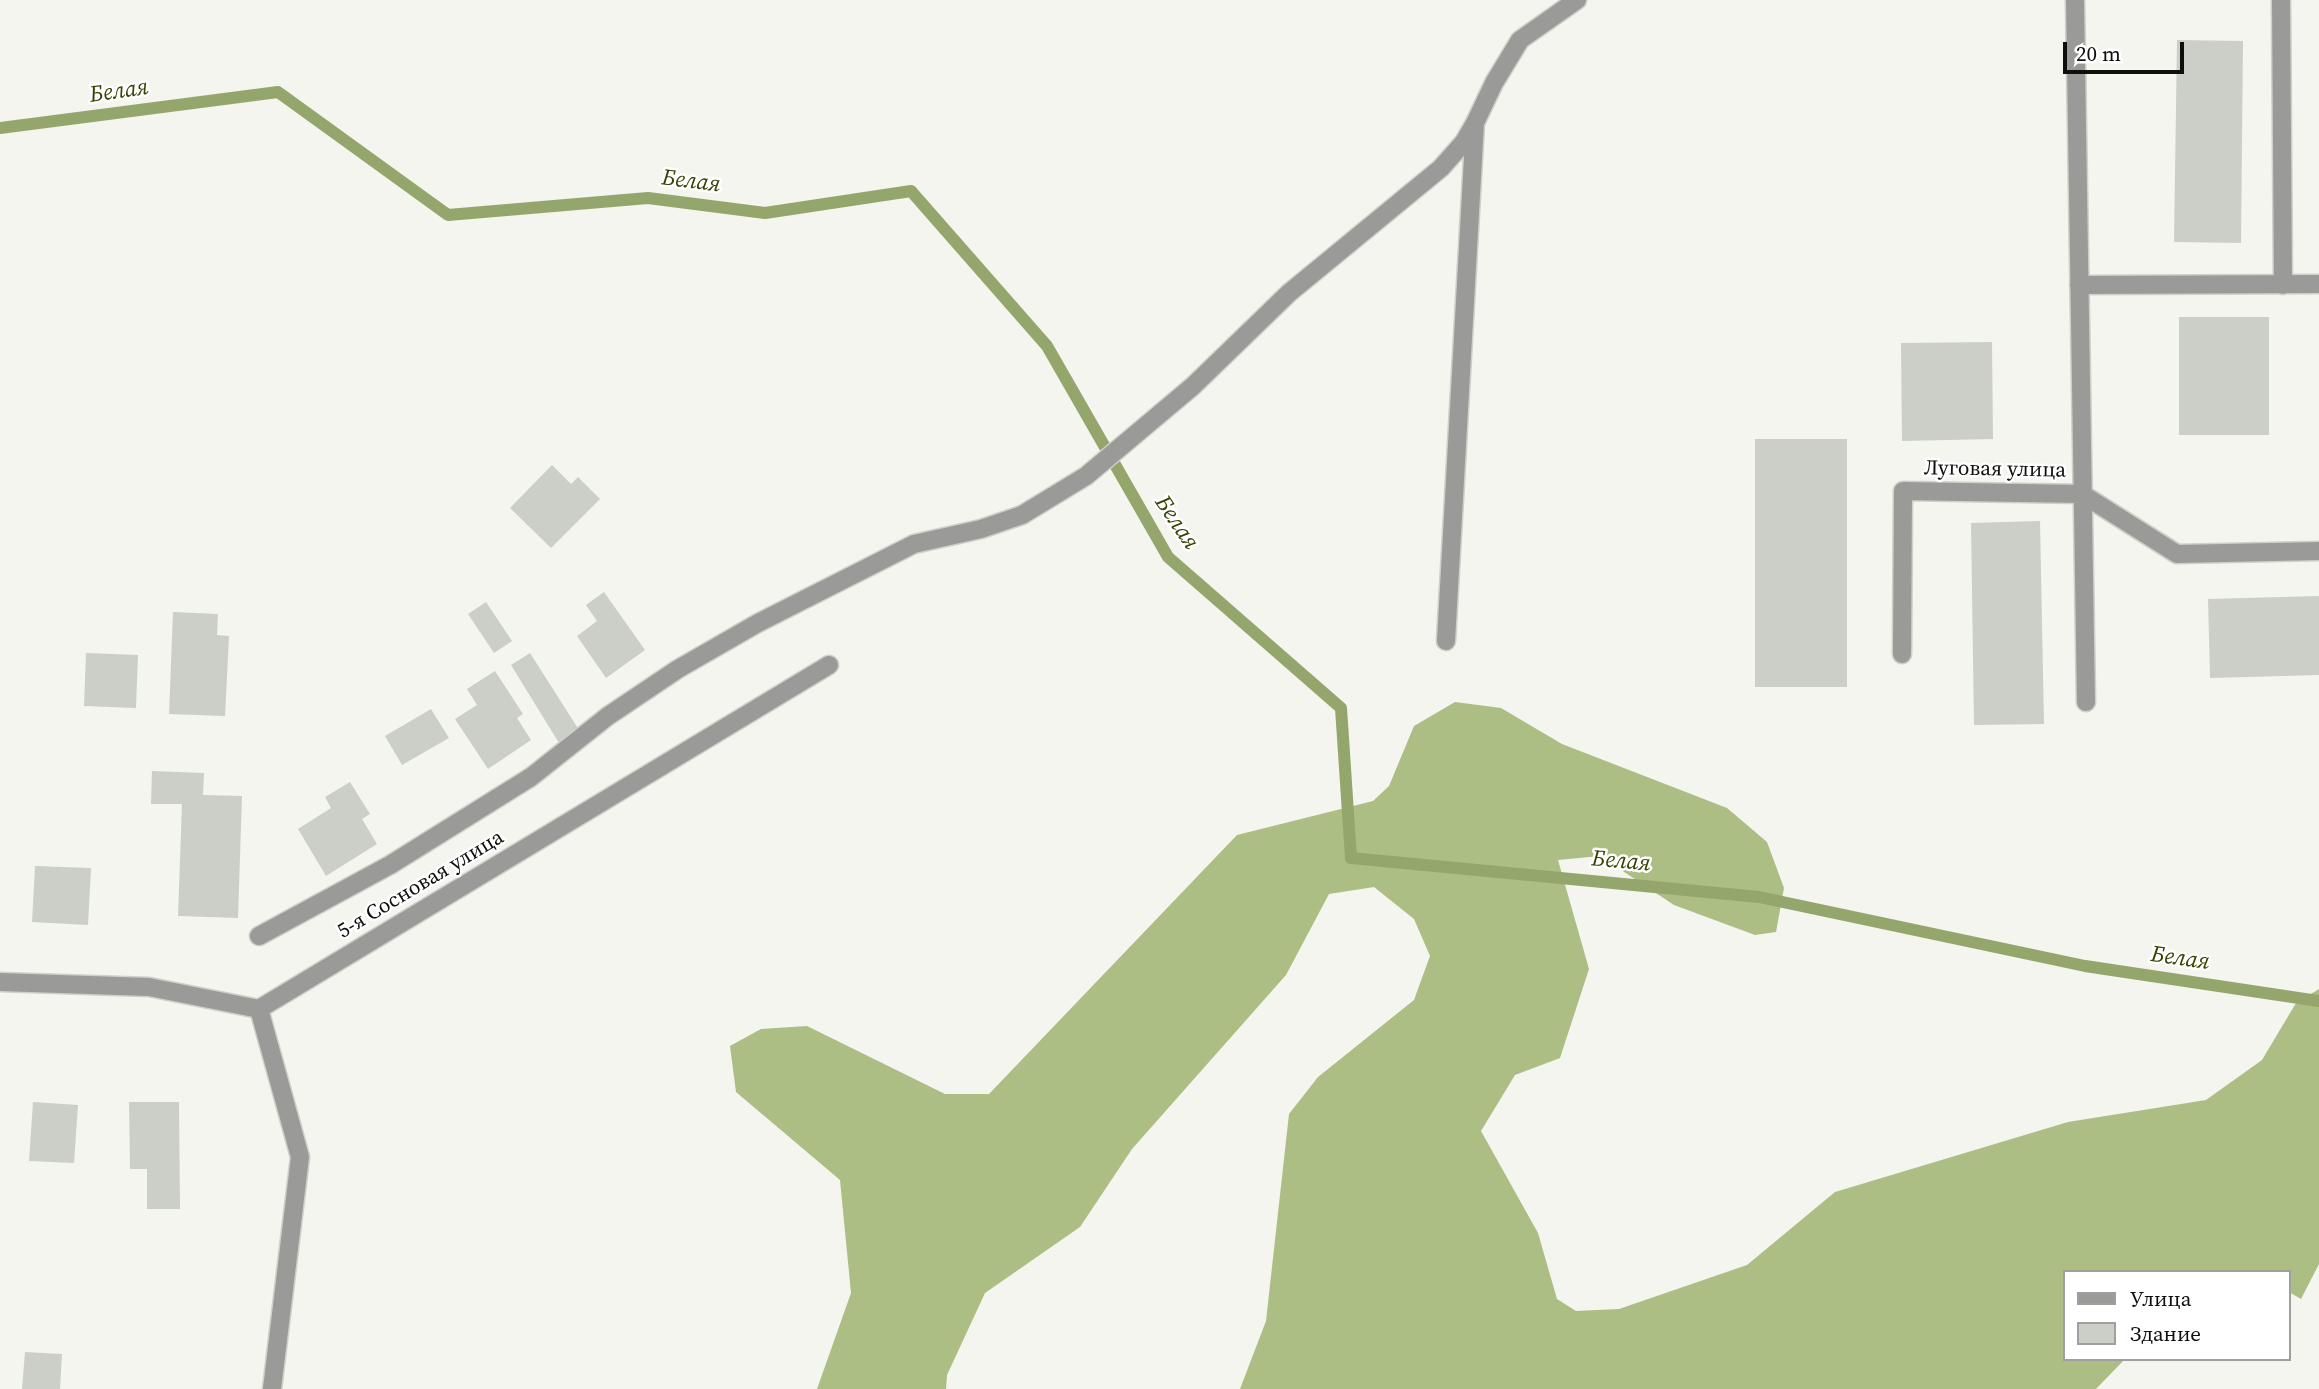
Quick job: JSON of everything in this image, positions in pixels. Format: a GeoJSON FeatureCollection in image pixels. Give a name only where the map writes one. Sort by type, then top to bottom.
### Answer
{"type":"FeatureCollection","features":[{"type":"Feature","properties":{"kind":"street"},"geometry":{"type":"LineString","coordinates":[[259,936],[390,865],[531,778],[608,716],[678,668],[758,623],[914,544],[981,529],[1022,515],[1086,475],[1193,386],[1289,293],[1441,168],[1464,142],[1520,40],[1577,0]]}},
{"type":"Feature","properties":{"kind":"street","name":"Луговая улица"},"geometry":{"type":"LineString","coordinates":[[2075,0],[2086,702]]}},
{"type":"Feature","properties":{"kind":"street"},"geometry":{"type":"LineString","coordinates":[[2281,0],[2283,285]]}},
{"type":"Feature","properties":{"kind":"street"},"geometry":{"type":"LineString","coordinates":[[1446,641],[1475,122]]}},
{"type":"Feature","properties":{"kind":"street"},"geometry":{"type":"LineString","coordinates":[[2079,285],[2319,284]]}},
{"type":"Feature","properties":{"kind":"street","name":"Луговая улица"},"geometry":{"type":"LineString","coordinates":[[1902,654],[1902,491],[2082,494],[2177,554],[2319,551]]}},
{"type":"Feature","properties":{"kind":"street","name":"5-я Сосновая улица"},"geometry":{"type":"LineString","coordinates":[[259,1009],[830,665]]}},
{"type":"Feature","properties":{"kind":"street"},"geometry":{"type":"LineString","coordinates":[[0,982],[149,987],[259,1009],[300,1157],[272,1389]]}},
{"type":"Feature","properties":{"kind":"green space"},"geometry":{"type":"Polygon","coordinates":[[[1455,702],[1501,708],[1562,744],[1727,808],[1767,842],[1784,888],[1776,932],[1755,935],[1674,905],[1600,856],[1558,860],[1589,969],[1560,1058],[1515,1075],[1481,1131],[1538,1233],[1557,1299],[1576,1311],[1619,1309],[1747,1265],[1835,1192],[2068,1122],[2206,1100],[2262,1060],[2296,1003],[2319,989],[2319,1264],[2301,1299],[2291,1293],[2291,1270],[2064,1270],[2064,1361],[2123,1361],[2096,1389],[1240,1389],[1266,1321],[1289,1114],[1318,1077],[1414,1000],[1430,956],[1414,919],[1374,887],[1329,894],[1286,975],[1132,1149],[1080,1227],[985,1293],[947,1375],[946,1389],[817,1389],[851,1293],[840,1180],[736,1092],[730,1046],[761,1029],[807,1026],[945,1094],[989,1094],[1237,835],[1373,801],[1389,786],[1414,726],[1455,702]]]}},
{"type":"Feature","properties":{"kind":"building"},"geometry":{"type":"Polygon","coordinates":[[[2177,40],[2243,41],[2241,243],[2174,242],[2177,40]]]}},
{"type":"Feature","properties":{"kind":"building"},"geometry":{"type":"Polygon","coordinates":[[[2179,317],[2269,317],[2269,435],[2179,435],[2179,317]]]}},
{"type":"Feature","properties":{"kind":"building"},"geometry":{"type":"Polygon","coordinates":[[[1992,342],[1993,439],[1902,441],[1901,343],[1992,342]]]}},
{"type":"Feature","properties":{"kind":"building"},"geometry":{"type":"Polygon","coordinates":[[[1755,439],[1847,439],[1847,687],[1755,687],[1755,439]]]}},
{"type":"Feature","properties":{"kind":"building"},"geometry":{"type":"Polygon","coordinates":[[[552,465],[571,484],[578,477],[600,499],[551,548],[510,508],[552,465]]]}},
{"type":"Feature","properties":{"kind":"building"},"geometry":{"type":"Polygon","coordinates":[[[2040,521],[2044,724],[1974,725],[1971,523],[2040,521]]]}},
{"type":"Feature","properties":{"kind":"building"},"geometry":{"type":"Polygon","coordinates":[[[604,592],[645,650],[606,678],[577,636],[597,621],[586,605],[604,592]]]}},
{"type":"Feature","properties":{"kind":"building"},"geometry":{"type":"Polygon","coordinates":[[[2319,596],[2319,675],[2210,678],[2208,599],[2319,596]]]}},
{"type":"Feature","properties":{"kind":"building"},"geometry":{"type":"Polygon","coordinates":[[[486,602],[512,641],[494,653],[468,614],[486,602]]]}},
{"type":"Feature","properties":{"kind":"building"},"geometry":{"type":"Polygon","coordinates":[[[173,612],[218,614],[217,635],[229,636],[225,716],[169,714],[173,612]]]}},
{"type":"Feature","properties":{"kind":"building"},"geometry":{"type":"Polygon","coordinates":[[[86,653],[138,655],[136,708],[84,706],[86,653]]]}},
{"type":"Feature","properties":{"kind":"building"},"geometry":{"type":"Polygon","coordinates":[[[530,653],[579,730],[559,743],[511,665],[530,653]]]}},
{"type":"Feature","properties":{"kind":"building"},"geometry":{"type":"Polygon","coordinates":[[[495,671],[523,714],[517,718],[531,740],[488,769],[455,719],[477,705],[467,689],[495,671]]]}},
{"type":"Feature","properties":{"kind":"building"},"geometry":{"type":"Polygon","coordinates":[[[431,709],[449,738],[402,765],[385,736],[431,709]]]}},
{"type":"Feature","properties":{"kind":"building"},"geometry":{"type":"Polygon","coordinates":[[[152,771],[204,773],[203,795],[242,796],[238,918],[178,916],[182,804],[151,804],[152,771]]]}},
{"type":"Feature","properties":{"kind":"building"},"geometry":{"type":"Polygon","coordinates":[[[350,782],[370,814],[362,819],[377,844],[326,876],[298,829],[331,808],[325,797],[350,782]]]}},
{"type":"Feature","properties":{"kind":"building"},"geometry":{"type":"Polygon","coordinates":[[[35,866],[91,868],[88,925],[32,922],[35,866]]]}},
{"type":"Feature","properties":{"kind":"building"},"geometry":{"type":"Polygon","coordinates":[[[33,1102],[78,1105],[74,1163],[29,1161],[33,1102]]]}},
{"type":"Feature","properties":{"kind":"building"},"geometry":{"type":"Polygon","coordinates":[[[129,1102],[179,1102],[180,1209],[147,1209],[147,1169],[130,1169],[129,1102]]]}},
{"type":"Feature","properties":{"kind":"building"},"geometry":{"type":"Polygon","coordinates":[[[25,1352],[62,1354],[60,1389],[22,1389],[25,1352]]]}},
{"type":"Feature","properties":{"kind":"waterway","name":"Белая"},"geometry":{"type":"LineString","coordinates":[[0,128],[278,92],[448,215],[648,198],[765,213],[911,191],[1047,346],[1168,557],[1341,708],[1351,858],[1759,897],[2085,966],[2319,1001]]}}]}
